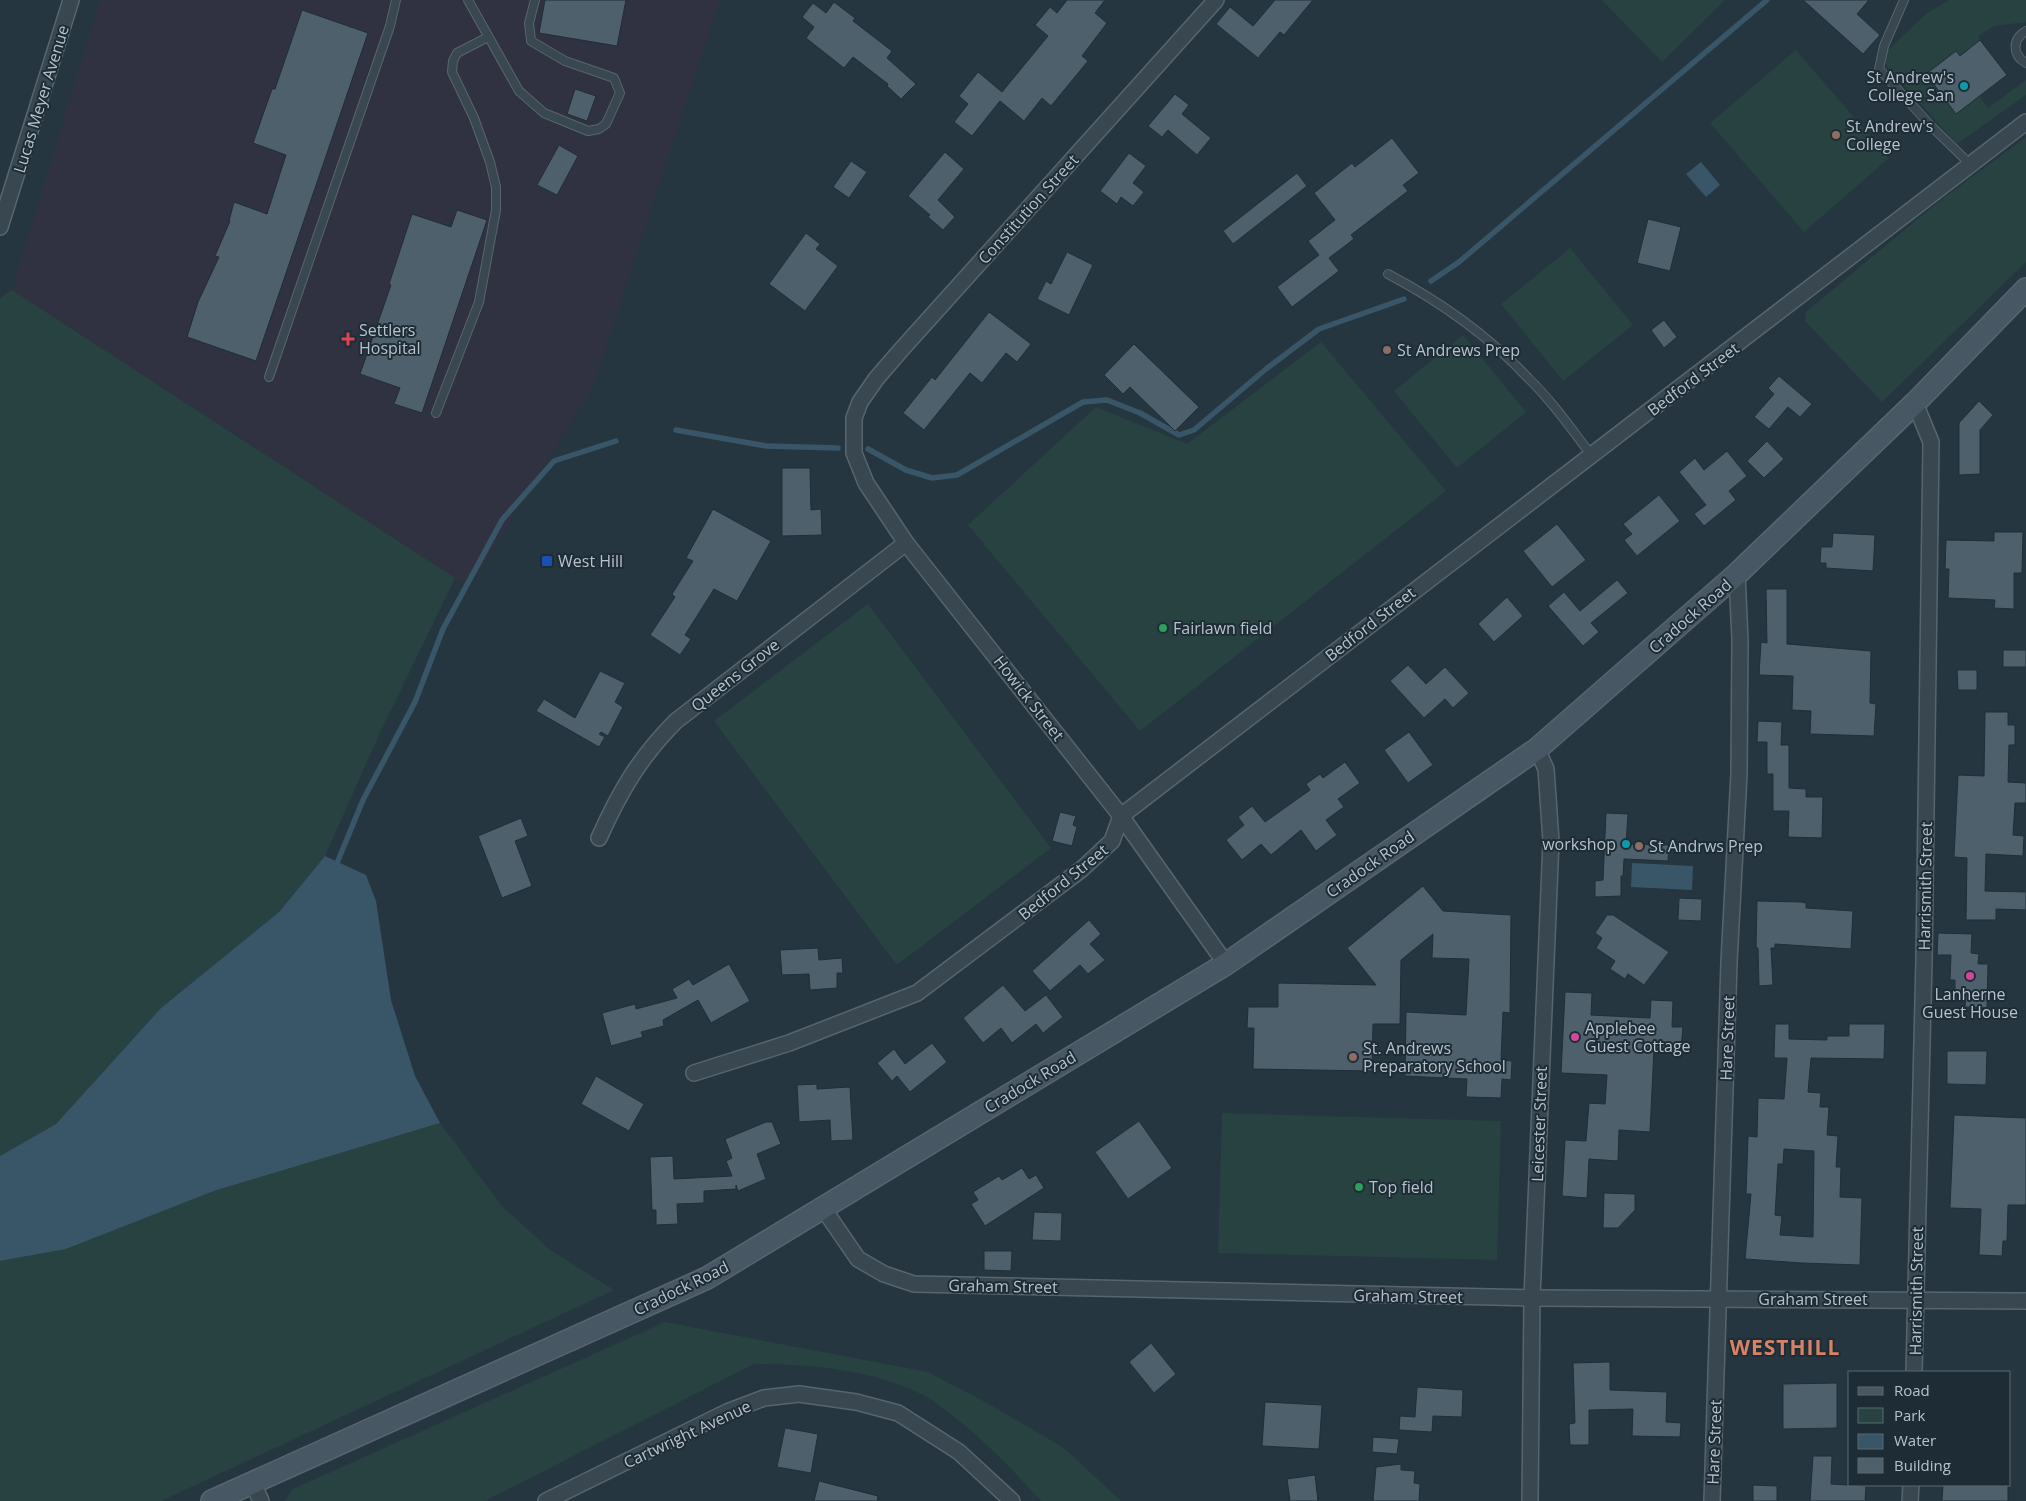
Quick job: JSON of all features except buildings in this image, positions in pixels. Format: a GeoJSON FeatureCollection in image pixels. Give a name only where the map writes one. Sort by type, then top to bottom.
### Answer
{"type":"FeatureCollection","features":[{"type":"Feature","properties":{"kind":"main road","name":"Cradock Road"},"geometry":{"type":"LineString","coordinates":[[212,1501],[707,1278],[1226,964],[1537,749],[1737,574],[1915,403],[2026,289]]}},
{"type":"Feature","properties":{"kind":"street","name":"Lucas Meyer Avenue"},"geometry":{"type":"LineString","coordinates":[[0,227],[71,0]]}},
{"type":"Feature","properties":{"kind":"street","name":"Constitution Street"},"geometry":{"type":"LineString","coordinates":[[852,425],[860,402],[888,364],[1216,0]]}},
{"type":"Feature","properties":{"kind":"street","name":"Bedford Street"},"geometry":{"type":"LineString","coordinates":[[694,1073],[789,1043],[917,994],[1082,869],[1112,841],[1121,816],[2026,122]]}},
{"type":"Feature","properties":{"kind":"street","name":"Harrismith Street"},"geometry":{"type":"LineString","coordinates":[[1914,1371],[1924,950],[1930,442],[1915,403]]}},
{"type":"Feature","properties":{"kind":"street","name":"Howick Street"},"geometry":{"type":"LineString","coordinates":[[852,425],[854,454],[866,483],[906,543],[1121,816],[1226,964]]}},
{"type":"Feature","properties":{"kind":"street","name":"Queens Grove"},"geometry":{"type":"LineString","coordinates":[[599,838],[616,800],[651,746],[676,721],[906,543]]}},
{"type":"Feature","properties":{"kind":"street","name":"Hare Street"},"geometry":{"type":"LineString","coordinates":[[1712,1501],[1729,962],[1739,774],[1740,640],[1737,574]]}},
{"type":"Feature","properties":{"kind":"street","name":"Leicester Street"},"geometry":{"type":"LineString","coordinates":[[1530,1501],[1532,1298],[1551,841],[1546,769],[1537,749]]}},
{"type":"Feature","properties":{"kind":"street","name":"Graham Street"},"geometry":{"type":"LineString","coordinates":[[822,1208],[858,1259],[884,1274],[914,1284],[1532,1298],[2026,1301]]}},
{"type":"Feature","properties":{"kind":"street","name":"Cartwright Avenue"},"geometry":{"type":"LineString","coordinates":[[546,1501],[727,1412],[764,1398],[799,1394],[856,1402],[898,1413],[959,1452],[1012,1501]]}},
{"type":"Feature","properties":{"kind":"street"},"geometry":{"type":"LineString","coordinates":[[252,1482],[261,1501]]}},
{"type":"Feature","properties":{"kind":"street"},"geometry":{"type":"LineString","coordinates":[[1910,1501],[1911,1486]]}},
{"type":"Feature","properties":{"kind":"lane"},"geometry":{"type":"LineString","coordinates":[[269,377],[390,26],[396,0]]}},
{"type":"Feature","properties":{"kind":"lane"},"geometry":{"type":"LineString","coordinates":[[468,0],[520,92],[532,104],[544,112],[588,130],[599,129],[606,124],[620,93],[614,78],[565,61],[531,41],[529,23],[535,0]]}},
{"type":"Feature","properties":{"kind":"lane"},"geometry":{"type":"LineString","coordinates":[[1904,0],[1881,52],[1879,69],[1931,126],[1971,165]]}},
{"type":"Feature","properties":{"kind":"lane"},"geometry":{"type":"LineString","coordinates":[[2026,32],[2018,38],[2015,49],[2020,59],[2026,63]]}},
{"type":"Feature","properties":{"kind":"lane"},"geometry":{"type":"LineString","coordinates":[[436,413],[480,302],[496,210],[496,187],[490,162],[474,118],[452,72],[453,61],[457,53],[488,37]]}},
{"type":"Feature","properties":{"kind":"lane"},"geometry":{"type":"LineString","coordinates":[[1388,274],[1437,301],[1493,344],[1546,397],[1592,456]]}},
{"type":"Feature","properties":{"kind":"shaded area","name":"Settlers Hospital"},"geometry":{"type":"Polygon","coordinates":[[[100,0],[720,0],[592,389],[469,587],[12,290],[100,0]]]}},
{"type":"Feature","properties":{"kind":"green space"},"geometry":{"type":"Polygon","coordinates":[[[1602,0],[1725,0],[1662,62],[1602,0]]]}},
{"type":"Feature","properties":{"kind":"green space"},"geometry":{"type":"Polygon","coordinates":[[[1949,0],[2026,0],[2026,22],[1994,26],[1978,36],[1980,40],[1960,56],[1956,51],[1926,74],[1956,114],[1979,96],[1988,108],[2026,80],[2026,95],[1957,144],[1887,67],[1885,58],[1888,50],[1926,14],[1949,0]]]}},
{"type":"Feature","properties":{"kind":"green space"},"geometry":{"type":"Polygon","coordinates":[[[1796,50],[1889,158],[1804,232],[1710,123],[1796,50]]]}},
{"type":"Feature","properties":{"kind":"green space"},"geometry":{"type":"Polygon","coordinates":[[[2026,137],[2026,262],[1882,402],[1805,321],[1806,312],[1937,203],[2026,137]]]}},
{"type":"Feature","properties":{"kind":"green space"},"geometry":{"type":"Polygon","coordinates":[[[1570,248],[1633,325],[1563,381],[1501,304],[1570,248]]]}},
{"type":"Feature","properties":{"kind":"green space"},"geometry":{"type":"Polygon","coordinates":[[[12,290],[455,578],[379,735],[325,856],[279,912],[161,1008],[56,1124],[0,1156],[0,298],[12,290]]]}},
{"type":"Feature","properties":{"kind":"green space"},"geometry":{"type":"Polygon","coordinates":[[[1463,335],[1526,412],[1457,468],[1394,391],[1463,335]]]}},
{"type":"Feature","properties":{"kind":"green space","name":"Fairlawn field"},"geometry":{"type":"Polygon","coordinates":[[[1321,342],[1446,491],[1140,731],[968,525],[1096,407],[1187,444],[1321,342]]]}},
{"type":"Feature","properties":{"kind":"green space"},"geometry":{"type":"Polygon","coordinates":[[[868,604],[1051,848],[897,965],[714,721],[868,604]]]}},
{"type":"Feature","properties":{"kind":"green space","name":"Top field"},"geometry":{"type":"Polygon","coordinates":[[[1222,1113],[1501,1121],[1497,1260],[1218,1253],[1222,1113]]]}},
{"type":"Feature","properties":{"kind":"green space"},"geometry":{"type":"Polygon","coordinates":[[[440,1123],[502,1206],[549,1249],[614,1290],[161,1501],[0,1501],[0,1261],[66,1249],[214,1191],[440,1123]]]}},
{"type":"Feature","properties":{"kind":"green space"},"geometry":{"type":"Polygon","coordinates":[[[665,1322],[928,1372],[989,1404],[1064,1448],[1121,1501],[1041,1501],[999,1457],[965,1426],[932,1400],[909,1388],[844,1370],[799,1365],[754,1364],[485,1501],[285,1501],[293,1489],[665,1322]]]}},
{"type":"Feature","properties":{"kind":"water"},"geometry":{"type":"Polygon","coordinates":[[[1701,162],[1720,185],[1706,197],[1686,174],[1701,162]]]}},
{"type":"Feature","properties":{"kind":"water"},"geometry":{"type":"Polygon","coordinates":[[[325,856],[366,875],[376,901],[391,1000],[415,1076],[440,1123],[214,1191],[66,1249],[0,1261],[0,1156],[56,1124],[161,1008],[279,912],[325,856]]]}},
{"type":"Feature","properties":{"kind":"water"},"geometry":{"type":"Polygon","coordinates":[[[1632,863],[1693,866],[1692,890],[1631,887],[1632,863]]]}},
{"type":"Feature","properties":{"kind":"waterway"},"geometry":{"type":"LineString","coordinates":[[1431,281],[1459,262],[1767,0]]}},
{"type":"Feature","properties":{"kind":"waterway"},"geometry":{"type":"LineString","coordinates":[[868,449],[906,470],[932,478],[957,475],[1083,402],[1107,400],[1140,413],[1179,435],[1194,430],[1266,369],[1319,329],[1404,299]]}},
{"type":"Feature","properties":{"kind":"waterway"},"geometry":{"type":"LineString","coordinates":[[676,430],[766,446],[838,448]]}},
{"type":"Feature","properties":{"kind":"waterway"},"geometry":{"type":"LineString","coordinates":[[335,868],[363,800],[415,702],[443,629],[502,520],[554,461],[616,441]]}},
{"type":"Feature","properties":{"kind":"place","name":"St Andrew's College San"},"geometry":{"type":"Point","coordinates":[1964,86]}},
{"type":"Feature","properties":{"kind":"place","name":"St Andrew's College"},"geometry":{"type":"Point","coordinates":[1836,135]}},
{"type":"Feature","properties":{"kind":"place","name":"Settlers Hospital"},"geometry":{"type":"Point","coordinates":[348,339]}},
{"type":"Feature","properties":{"kind":"place","name":"St Andrews Prep"},"geometry":{"type":"Point","coordinates":[1387,350]}},
{"type":"Feature","properties":{"kind":"place","name":"West Hill"},"geometry":{"type":"Point","coordinates":[547,561]}},
{"type":"Feature","properties":{"kind":"place","name":"Fairlawn field"},"geometry":{"type":"Point","coordinates":[1163,628]}},
{"type":"Feature","properties":{"kind":"place","name":"workshop"},"geometry":{"type":"Point","coordinates":[1626,844]}},
{"type":"Feature","properties":{"kind":"place","name":"St Andrws Prep"},"geometry":{"type":"Point","coordinates":[1639,846]}},
{"type":"Feature","properties":{"kind":"place","name":"Lanherne Guest House"},"geometry":{"type":"Point","coordinates":[1970,976]}},
{"type":"Feature","properties":{"kind":"place","name":"Applebee Guest Cottage"},"geometry":{"type":"Point","coordinates":[1575,1037]}},
{"type":"Feature","properties":{"kind":"place","name":"St. Andrews Preparatory School"},"geometry":{"type":"Point","coordinates":[1353,1057]}},
{"type":"Feature","properties":{"kind":"place","name":"Top field"},"geometry":{"type":"Point","coordinates":[1359,1187]}},
{"type":"Feature","properties":{"kind":"district","name":"WESTHILL"},"geometry":{"type":"Point","coordinates":[1785,1348]}}]}
